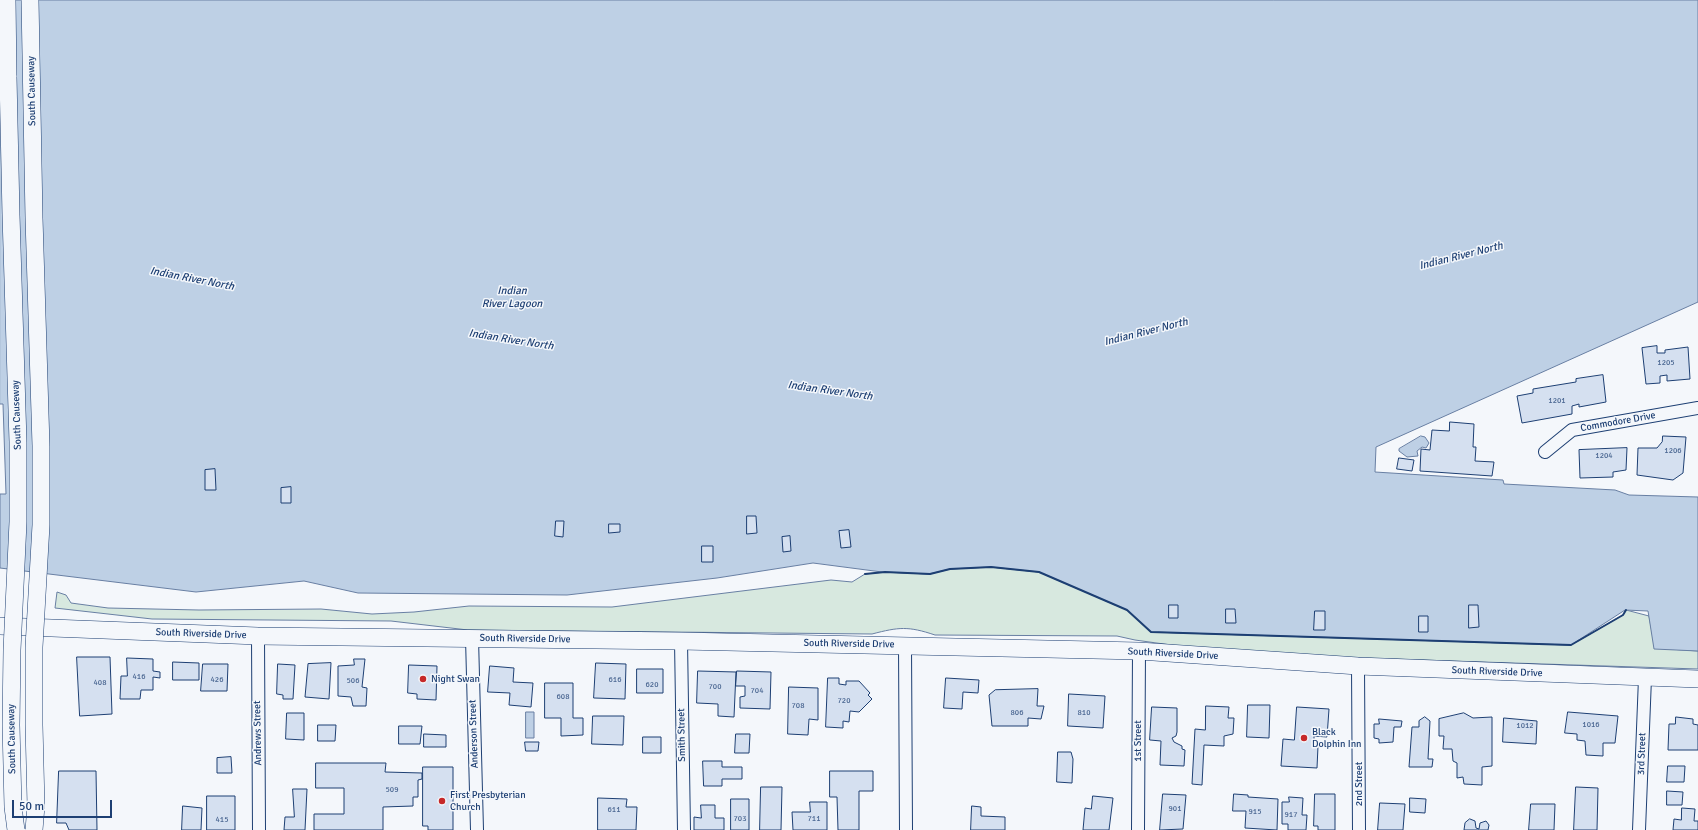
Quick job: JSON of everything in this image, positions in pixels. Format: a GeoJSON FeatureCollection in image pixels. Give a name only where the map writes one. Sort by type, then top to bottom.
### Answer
{"type":"FeatureCollection","features":[{"type":"Feature","properties":{"kind":"street","name":"South Causeway"},"geometry":{"type":"LineString","coordinates":[[7,0],[11,215],[18,442],[18,522],[12,650],[11,725],[13,807],[16,830]]}},
{"type":"Feature","properties":{"kind":"street","name":"South Causeway"},"geometry":{"type":"LineString","coordinates":[[30,0],[34,218],[41,446],[41,525],[34,648],[36,806],[34,830]]}},
{"type":"Feature","properties":{"kind":"street","name":"Commodore Drive"},"geometry":{"type":"LineString","coordinates":[[1544,452],[1572,430],[1698,408]]}},
{"type":"Feature","properties":{"kind":"street","name":"South Riverside Drive"},"geometry":{"type":"LineString","coordinates":[[0,626],[258,636],[681,641],[1138,651],[1358,666],[1698,679]]}},
{"type":"Feature","properties":{"kind":"street","name":"Andrews Street"},"geometry":{"type":"LineString","coordinates":[[258,636],[259,830]]}},
{"type":"Feature","properties":{"kind":"street","name":"Anderson Street"},"geometry":{"type":"LineString","coordinates":[[472,638],[477,830]]}},
{"type":"Feature","properties":{"kind":"street","name":"Smith Street"},"geometry":{"type":"LineString","coordinates":[[681,641],[684,830]]}},
{"type":"Feature","properties":{"kind":"street"},"geometry":{"type":"LineString","coordinates":[[905,646],[906,830]]}},
{"type":"Feature","properties":{"kind":"street","name":"1st Street"},"geometry":{"type":"LineString","coordinates":[[1138,651],[1138,830]]}},
{"type":"Feature","properties":{"kind":"street","name":"2nd Street"},"geometry":{"type":"LineString","coordinates":[[1358,666],[1359,830]]}},
{"type":"Feature","properties":{"kind":"street","name":"3rd Street"},"geometry":{"type":"LineString","coordinates":[[1639,830],[1645,678]]}},
{"type":"Feature","properties":{"kind":"shaded area"},"geometry":{"type":"Polygon","coordinates":[[[991,567],[1039,572],[1127,610],[1151,632],[1571,645],[1623,615],[1626,610],[1649,616],[1655,648],[1698,651],[1698,669],[1236,654],[1135,640],[1117,636],[935,635],[904,628],[872,634],[468,630],[391,621],[152,619],[55,608],[57,592],[66,595],[71,603],[108,608],[199,610],[321,609],[372,614],[414,612],[469,606],[612,607],[831,580],[852,582],[865,574],[885,572],[930,574],[950,569],[991,567]]]}},
{"type":"Feature","properties":{"kind":"water","name":"Indian River Lagoon"},"geometry":{"type":"Polygon","coordinates":[[[0,0],[1698,0],[1698,302],[1376,447],[1375,472],[1503,480],[1504,484],[1615,490],[1629,495],[1698,497],[1698,651],[1654,649],[1648,611],[1625,610],[1571,645],[1151,632],[1127,610],[1039,572],[991,567],[950,569],[929,574],[882,572],[813,563],[717,578],[567,595],[358,593],[304,581],[196,592],[0,568],[0,494],[6,494],[3,404],[0,404],[0,0]]]}},
{"type":"Feature","properties":{"kind":"water"},"geometry":{"type":"Polygon","coordinates":[[[1421,436],[1425,437],[1429,443],[1426,448],[1422,447],[1417,451],[1418,456],[1407,457],[1399,451],[1399,449],[1421,436]]]}},
{"type":"Feature","properties":{"kind":"water"},"geometry":{"type":"Polygon","coordinates":[[[526,712],[534,712],[534,738],[526,738],[526,712]]]}},
{"type":"Feature","properties":{"kind":"building"},"geometry":{"type":"Polygon","coordinates":[[[1657,346],[1657,353],[1665,353],[1665,350],[1688,347],[1690,379],[1667,381],[1667,375],[1660,376],[1660,383],[1646,384],[1642,348],[1657,346]]]}},
{"type":"Feature","properties":{"kind":"building"},"geometry":{"type":"Polygon","coordinates":[[[1603,375],[1606,402],[1579,407],[1579,404],[1572,406],[1572,414],[1522,423],[1517,396],[1533,393],[1533,389],[1576,382],[1576,379],[1603,375]]]}},
{"type":"Feature","properties":{"kind":"building"},"geometry":{"type":"Polygon","coordinates":[[[1450,422],[1474,424],[1473,447],[1476,447],[1475,461],[1494,462],[1492,476],[1420,471],[1421,449],[1430,450],[1432,430],[1449,431],[1450,422]]]}},
{"type":"Feature","properties":{"kind":"building"},"geometry":{"type":"Polygon","coordinates":[[[1663,436],[1686,437],[1683,473],[1673,480],[1637,475],[1638,448],[1657,448],[1662,442],[1663,436]]]}},
{"type":"Feature","properties":{"kind":"building"},"geometry":{"type":"Polygon","coordinates":[[[1627,448],[1626,470],[1613,472],[1613,477],[1580,478],[1579,450],[1627,448]]]}},
{"type":"Feature","properties":{"kind":"building"},"geometry":{"type":"Polygon","coordinates":[[[1399,458],[1414,460],[1412,471],[1397,469],[1399,458]]]}},
{"type":"Feature","properties":{"kind":"building"},"geometry":{"type":"Polygon","coordinates":[[[215,469],[216,490],[205,490],[205,470],[215,469]]]}},
{"type":"Feature","properties":{"kind":"building"},"geometry":{"type":"Polygon","coordinates":[[[291,487],[291,503],[281,503],[281,488],[291,487]]]}},
{"type":"Feature","properties":{"kind":"building"},"geometry":{"type":"Polygon","coordinates":[[[747,516],[756,516],[757,533],[747,534],[747,516]]]}},
{"type":"Feature","properties":{"kind":"building"},"geometry":{"type":"Polygon","coordinates":[[[556,521],[564,521],[563,537],[555,536],[556,521]]]}},
{"type":"Feature","properties":{"kind":"building"},"geometry":{"type":"Polygon","coordinates":[[[609,524],[620,524],[620,532],[609,533],[609,524]]]}},
{"type":"Feature","properties":{"kind":"building"},"geometry":{"type":"Polygon","coordinates":[[[849,530],[851,547],[841,548],[839,531],[849,530]]]}},
{"type":"Feature","properties":{"kind":"building"},"geometry":{"type":"Polygon","coordinates":[[[790,536],[791,551],[783,552],[782,537],[790,536]]]}},
{"type":"Feature","properties":{"kind":"building"},"geometry":{"type":"Polygon","coordinates":[[[702,546],[713,546],[713,562],[702,562],[702,546]]]}},
{"type":"Feature","properties":{"kind":"building"},"geometry":{"type":"Polygon","coordinates":[[[1169,605],[1178,605],[1178,618],[1169,618],[1169,605]]]}},
{"type":"Feature","properties":{"kind":"building"},"geometry":{"type":"Polygon","coordinates":[[[1469,605],[1478,605],[1479,627],[1469,628],[1469,605]]]}},
{"type":"Feature","properties":{"kind":"building"},"geometry":{"type":"Polygon","coordinates":[[[1226,609],[1235,609],[1236,623],[1226,623],[1226,609]]]}},
{"type":"Feature","properties":{"kind":"building"},"geometry":{"type":"Polygon","coordinates":[[[1315,611],[1325,611],[1325,630],[1314,630],[1315,611]]]}},
{"type":"Feature","properties":{"kind":"building"},"geometry":{"type":"Polygon","coordinates":[[[1419,616],[1428,616],[1428,632],[1419,632],[1419,616]]]}},
{"type":"Feature","properties":{"kind":"building"},"geometry":{"type":"Polygon","coordinates":[[[77,657],[110,657],[112,714],[80,716],[77,657]]]}},
{"type":"Feature","properties":{"kind":"building"},"geometry":{"type":"Polygon","coordinates":[[[127,658],[153,659],[153,671],[160,672],[160,678],[153,677],[153,690],[141,690],[140,699],[120,699],[121,676],[127,676],[127,658]]]}},
{"type":"Feature","properties":{"kind":"building"},"geometry":{"type":"Polygon","coordinates":[[[354,659],[365,659],[362,687],[367,688],[366,706],[353,706],[351,697],[338,696],[338,666],[354,665],[354,659]]]}},
{"type":"Feature","properties":{"kind":"building"},"geometry":{"type":"Polygon","coordinates":[[[173,662],[199,663],[199,680],[173,680],[173,662]]]}},
{"type":"Feature","properties":{"kind":"building"},"geometry":{"type":"Polygon","coordinates":[[[331,663],[329,699],[305,697],[308,664],[331,663]]]}},
{"type":"Feature","properties":{"kind":"building"},"geometry":{"type":"Polygon","coordinates":[[[596,663],[626,664],[625,699],[594,698],[596,663]]]}},
{"type":"Feature","properties":{"kind":"building"},"geometry":{"type":"Polygon","coordinates":[[[203,664],[228,664],[227,691],[201,691],[203,664]]]}},
{"type":"Feature","properties":{"kind":"building"},"geometry":{"type":"Polygon","coordinates":[[[278,664],[295,665],[293,699],[283,699],[283,695],[277,694],[278,664]]]}},
{"type":"Feature","properties":{"kind":"building","name":"Night Swan"},"geometry":{"type":"Polygon","coordinates":[[[409,665],[437,666],[436,700],[417,699],[417,694],[408,693],[409,665]]]}},
{"type":"Feature","properties":{"kind":"building"},"geometry":{"type":"Polygon","coordinates":[[[490,666],[514,668],[513,682],[533,683],[531,707],[509,705],[510,693],[488,692],[490,666]]]}},
{"type":"Feature","properties":{"kind":"building"},"geometry":{"type":"Polygon","coordinates":[[[637,669],[663,669],[663,693],[637,693],[637,669]]]}},
{"type":"Feature","properties":{"kind":"building"},"geometry":{"type":"Polygon","coordinates":[[[698,671],[736,672],[734,717],[718,716],[718,704],[697,703],[698,671]]]}},
{"type":"Feature","properties":{"kind":"building"},"geometry":{"type":"Polygon","coordinates":[[[737,671],[771,672],[770,709],[740,708],[740,697],[745,696],[745,686],[736,686],[737,671]]]}},
{"type":"Feature","properties":{"kind":"building"},"geometry":{"type":"Polygon","coordinates":[[[828,678],[839,678],[839,684],[846,685],[846,681],[859,681],[870,693],[868,695],[872,699],[859,712],[850,711],[849,722],[843,721],[843,728],[826,727],[828,678]]]}},
{"type":"Feature","properties":{"kind":"building"},"geometry":{"type":"Polygon","coordinates":[[[946,678],[979,680],[978,693],[963,692],[962,709],[944,708],[946,678]]]}},
{"type":"Feature","properties":{"kind":"building"},"geometry":{"type":"Polygon","coordinates":[[[545,683],[573,683],[573,718],[583,718],[583,735],[561,736],[561,718],[545,718],[545,683]]]}},
{"type":"Feature","properties":{"kind":"building"},"geometry":{"type":"Polygon","coordinates":[[[789,687],[818,688],[818,720],[809,719],[808,735],[788,734],[789,687]]]}},
{"type":"Feature","properties":{"kind":"building"},"geometry":{"type":"Polygon","coordinates":[[[1038,689],[1037,706],[1044,706],[1041,719],[1028,718],[1028,726],[992,726],[989,695],[995,690],[1038,689]]]}},
{"type":"Feature","properties":{"kind":"building"},"geometry":{"type":"Polygon","coordinates":[[[1069,694],[1105,696],[1103,728],[1068,726],[1069,694]]]}},
{"type":"Feature","properties":{"kind":"building"},"geometry":{"type":"Polygon","coordinates":[[[1248,705],[1270,705],[1269,738],[1247,737],[1248,705]]]}},
{"type":"Feature","properties":{"kind":"building"},"geometry":{"type":"Polygon","coordinates":[[[1206,706],[1229,707],[1228,718],[1234,718],[1233,734],[1224,736],[1224,746],[1204,745],[1202,785],[1192,784],[1195,729],[1205,730],[1206,706]]]}},
{"type":"Feature","properties":{"kind":"building"},"geometry":{"type":"Polygon","coordinates":[[[1152,707],[1177,708],[1177,732],[1176,736],[1172,738],[1174,742],[1182,746],[1182,749],[1185,750],[1184,766],[1160,765],[1161,741],[1150,740],[1152,707]]]}},
{"type":"Feature","properties":{"kind":"building","name":"Black Dolphin Inn"},"geometry":{"type":"Polygon","coordinates":[[[1297,707],[1329,709],[1327,737],[1314,736],[1314,745],[1318,746],[1317,768],[1281,766],[1283,739],[1294,740],[1297,707]]]}},
{"type":"Feature","properties":{"kind":"building"},"geometry":{"type":"Polygon","coordinates":[[[1568,712],[1618,716],[1615,743],[1603,743],[1603,756],[1586,755],[1585,741],[1577,740],[1577,734],[1565,733],[1568,712]]]}},
{"type":"Feature","properties":{"kind":"building"},"geometry":{"type":"Polygon","coordinates":[[[287,713],[304,713],[304,740],[286,739],[287,713]]]}},
{"type":"Feature","properties":{"kind":"building"},"geometry":{"type":"Polygon","coordinates":[[[1464,713],[1473,718],[1492,717],[1492,766],[1482,767],[1482,785],[1464,784],[1463,777],[1457,778],[1457,763],[1453,761],[1452,749],[1443,749],[1444,736],[1439,736],[1439,719],[1464,713]]]}},
{"type":"Feature","properties":{"kind":"building"},"geometry":{"type":"Polygon","coordinates":[[[593,716],[624,716],[623,745],[592,744],[593,716]]]}},
{"type":"Feature","properties":{"kind":"building"},"geometry":{"type":"Polygon","coordinates":[[[1425,717],[1430,721],[1428,759],[1433,759],[1432,767],[1409,767],[1412,727],[1419,727],[1419,721],[1425,717]]]}},
{"type":"Feature","properties":{"kind":"building"},"geometry":{"type":"Polygon","coordinates":[[[1676,717],[1693,719],[1693,724],[1698,725],[1698,750],[1668,750],[1669,724],[1675,724],[1676,717]]]}},
{"type":"Feature","properties":{"kind":"building"},"geometry":{"type":"Polygon","coordinates":[[[1504,718],[1537,721],[1536,744],[1503,742],[1504,718]]]}},
{"type":"Feature","properties":{"kind":"building"},"geometry":{"type":"Polygon","coordinates":[[[1379,719],[1402,721],[1401,727],[1394,727],[1393,742],[1379,743],[1379,739],[1374,738],[1374,724],[1379,724],[1379,719]]]}},
{"type":"Feature","properties":{"kind":"building"},"geometry":{"type":"Polygon","coordinates":[[[318,725],[336,725],[335,741],[318,741],[318,725]]]}},
{"type":"Feature","properties":{"kind":"building"},"geometry":{"type":"Polygon","coordinates":[[[399,726],[422,726],[420,744],[399,744],[399,726]]]}},
{"type":"Feature","properties":{"kind":"building"},"geometry":{"type":"Polygon","coordinates":[[[424,734],[446,735],[446,747],[424,747],[424,734]]]}},
{"type":"Feature","properties":{"kind":"building"},"geometry":{"type":"Polygon","coordinates":[[[736,734],[750,734],[749,753],[735,753],[736,734]]]}},
{"type":"Feature","properties":{"kind":"building"},"geometry":{"type":"Polygon","coordinates":[[[643,737],[661,737],[661,753],[643,753],[643,737]]]}},
{"type":"Feature","properties":{"kind":"building"},"geometry":{"type":"Polygon","coordinates":[[[525,742],[539,742],[538,751],[526,751],[525,742]]]}},
{"type":"Feature","properties":{"kind":"building"},"geometry":{"type":"Polygon","coordinates":[[[1058,752],[1071,752],[1073,759],[1072,783],[1057,782],[1058,752]]]}},
{"type":"Feature","properties":{"kind":"building"},"geometry":{"type":"Polygon","coordinates":[[[231,757],[232,773],[217,773],[217,758],[231,757]]]}},
{"type":"Feature","properties":{"kind":"building"},"geometry":{"type":"Polygon","coordinates":[[[703,761],[722,761],[722,767],[742,767],[742,779],[722,779],[722,786],[704,786],[703,761]]]}},
{"type":"Feature","properties":{"kind":"building"},"geometry":{"type":"Polygon","coordinates":[[[316,763],[386,763],[385,772],[422,773],[422,779],[418,780],[418,797],[413,797],[413,806],[383,807],[383,830],[314,830],[314,814],[344,814],[344,788],[316,788],[316,763]]]}},
{"type":"Feature","properties":{"kind":"building"},"geometry":{"type":"Polygon","coordinates":[[[1668,766],[1685,766],[1684,782],[1667,782],[1668,766]]]}},
{"type":"Feature","properties":{"kind":"building"},"geometry":{"type":"Polygon","coordinates":[[[423,767],[453,767],[453,830],[428,830],[428,826],[423,826],[423,767]]]}},
{"type":"Feature","properties":{"kind":"building"},"geometry":{"type":"Polygon","coordinates":[[[59,771],[96,771],[97,830],[69,830],[66,823],[57,823],[59,771]]]}},
{"type":"Feature","properties":{"kind":"building"},"geometry":{"type":"Polygon","coordinates":[[[830,771],[873,771],[873,791],[859,791],[859,830],[838,830],[837,797],[830,797],[830,771]]]}},
{"type":"Feature","properties":{"kind":"building"},"geometry":{"type":"Polygon","coordinates":[[[761,787],[782,787],[781,830],[760,830],[761,787]]]}},
{"type":"Feature","properties":{"kind":"building"},"geometry":{"type":"Polygon","coordinates":[[[1576,787],[1598,788],[1597,830],[1574,830],[1576,787]]]}},
{"type":"Feature","properties":{"kind":"building"},"geometry":{"type":"Polygon","coordinates":[[[293,789],[307,789],[305,830],[284,830],[285,817],[294,817],[293,789]]]}},
{"type":"Feature","properties":{"kind":"building"},"geometry":{"type":"Polygon","coordinates":[[[1667,791],[1683,792],[1682,805],[1667,805],[1667,791]]]}},
{"type":"Feature","properties":{"kind":"building"},"geometry":{"type":"Polygon","coordinates":[[[1163,794],[1186,795],[1183,829],[1160,830],[1163,794]]]}},
{"type":"Feature","properties":{"kind":"building"},"geometry":{"type":"Polygon","coordinates":[[[1234,794],[1248,795],[1248,797],[1278,799],[1277,830],[1245,828],[1246,811],[1233,811],[1234,794]]]}},
{"type":"Feature","properties":{"kind":"building"},"geometry":{"type":"Polygon","coordinates":[[[1315,794],[1335,794],[1335,830],[1318,830],[1318,826],[1314,826],[1315,794]]]}},
{"type":"Feature","properties":{"kind":"building"},"geometry":{"type":"Polygon","coordinates":[[[207,796],[235,796],[235,830],[207,830],[207,796]]]}},
{"type":"Feature","properties":{"kind":"building"},"geometry":{"type":"Polygon","coordinates":[[[1093,796],[1113,798],[1109,830],[1083,830],[1085,808],[1091,809],[1093,796]]]}},
{"type":"Feature","properties":{"kind":"building"},"geometry":{"type":"Polygon","coordinates":[[[1289,797],[1303,798],[1302,815],[1307,815],[1306,830],[1288,830],[1288,824],[1282,824],[1282,802],[1289,802],[1289,797]]]}},
{"type":"Feature","properties":{"kind":"building"},"geometry":{"type":"Polygon","coordinates":[[[598,798],[627,799],[626,807],[637,807],[636,830],[598,830],[598,798]]]}},
{"type":"Feature","properties":{"kind":"building"},"geometry":{"type":"Polygon","coordinates":[[[1410,798],[1426,799],[1425,813],[1410,812],[1410,798]]]}},
{"type":"Feature","properties":{"kind":"building"},"geometry":{"type":"Polygon","coordinates":[[[731,799],[749,799],[749,830],[731,830],[731,799]]]}},
{"type":"Feature","properties":{"kind":"building"},"geometry":{"type":"Polygon","coordinates":[[[810,802],[827,802],[827,830],[793,830],[792,812],[810,812],[810,802]]]}},
{"type":"Feature","properties":{"kind":"building"},"geometry":{"type":"Polygon","coordinates":[[[1380,803],[1405,804],[1403,830],[1378,830],[1380,803]]]}},
{"type":"Feature","properties":{"kind":"building"},"geometry":{"type":"Polygon","coordinates":[[[1531,804],[1555,804],[1554,830],[1529,830],[1531,804]]]}},
{"type":"Feature","properties":{"kind":"building"},"geometry":{"type":"Polygon","coordinates":[[[701,805],[715,805],[715,818],[724,818],[724,830],[694,830],[694,817],[701,818],[701,805]]]}},
{"type":"Feature","properties":{"kind":"building"},"geometry":{"type":"Polygon","coordinates":[[[183,806],[202,808],[201,830],[182,830],[183,806]]]}},
{"type":"Feature","properties":{"kind":"building"},"geometry":{"type":"Polygon","coordinates":[[[972,806],[981,807],[981,816],[1005,817],[1005,830],[971,830],[972,806]]]}},
{"type":"Feature","properties":{"kind":"building"},"geometry":{"type":"Polygon","coordinates":[[[1682,808],[1695,809],[1694,821],[1698,821],[1698,830],[1673,830],[1674,819],[1681,820],[1682,808]]]}},
{"type":"Feature","properties":{"kind":"building"},"geometry":{"type":"Polygon","coordinates":[[[1470,819],[1475,821],[1476,828],[1479,829],[1480,823],[1486,821],[1489,825],[1488,830],[1464,830],[1465,823],[1470,819]]]}},
{"type":"Feature","properties":{"kind":"wall"},"geometry":{"type":"LineString","coordinates":[[865,574],[885,572],[930,574],[950,569],[991,567],[1039,572],[1127,610],[1151,632],[1571,645],[1623,615],[1626,610]]}},
{"type":"Feature","properties":{"kind":"place","name":"Night Swan"},"geometry":{"type":"Point","coordinates":[423,679]}},
{"type":"Feature","properties":{"kind":"place","name":"Black Dolphin Inn"},"geometry":{"type":"Point","coordinates":[1304,738]}},
{"type":"Feature","properties":{"kind":"place","name":"First Presbyterian Church"},"geometry":{"type":"Point","coordinates":[442,801]}},
{"type":"Feature","properties":{"kind":"water label","name":"Indian River North"},"geometry":{"type":"Point","coordinates":[1461,256]}},
{"type":"Feature","properties":{"kind":"water label","name":"Indian River North"},"geometry":{"type":"Point","coordinates":[192,279]}},
{"type":"Feature","properties":{"kind":"water label","name":"Indian River North"},"geometry":{"type":"Point","coordinates":[1146,332]}},
{"type":"Feature","properties":{"kind":"water label","name":"Indian River North"},"geometry":{"type":"Point","coordinates":[511,340]}},
{"type":"Feature","properties":{"kind":"water label","name":"Indian River North"},"geometry":{"type":"Point","coordinates":[830,391]}}]}
